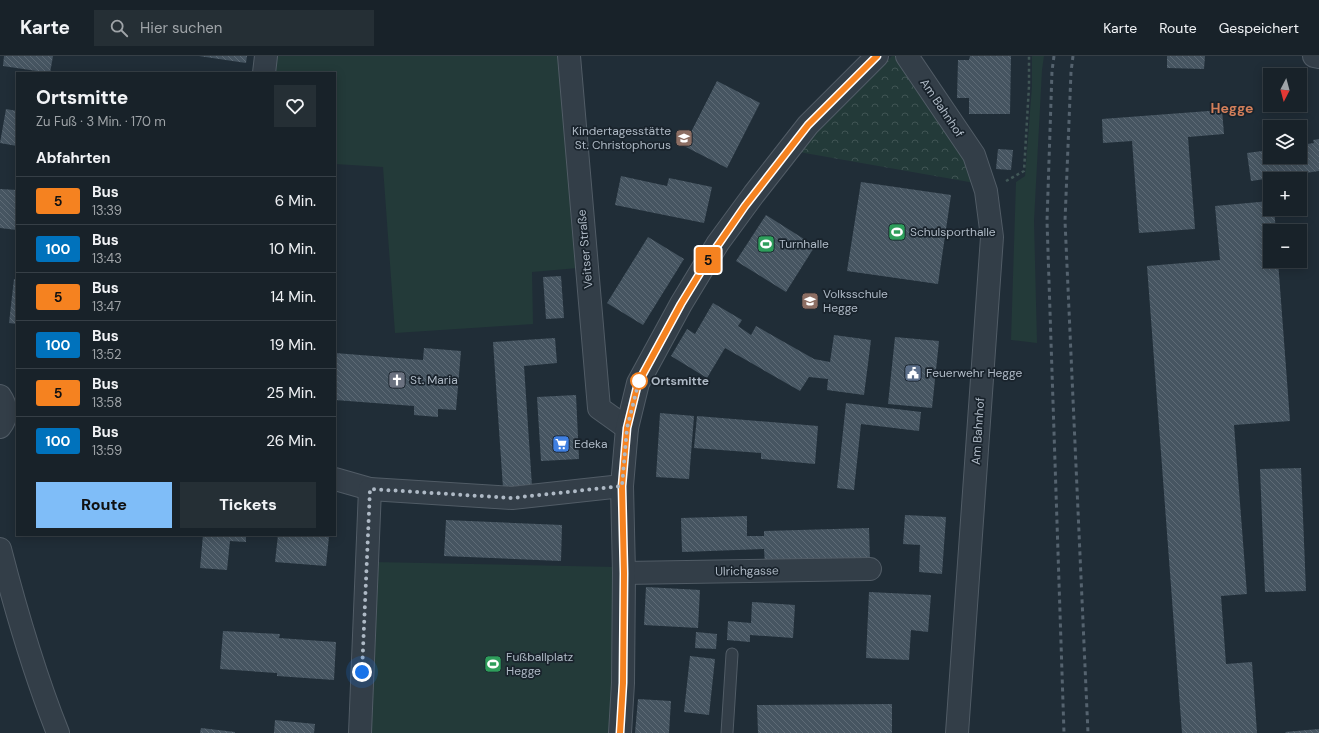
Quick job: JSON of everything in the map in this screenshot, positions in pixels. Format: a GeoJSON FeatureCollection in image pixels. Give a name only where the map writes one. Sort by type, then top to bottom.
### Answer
{"type":"FeatureCollection","features":[{"type":"Feature","properties":{"kind":"street"},"geometry":{"type":"LineString","coordinates":[[264,72],[266,56]]}},
{"type":"Feature","properties":{"kind":"street","name":"Veitser Straße"},"geometry":{"type":"LineString","coordinates":[[569,56],[599,408],[627,428]]}},
{"type":"Feature","properties":{"kind":"street"},"geometry":{"type":"LineString","coordinates":[[620,733],[623,683],[624,573],[622,486],[627,428],[638,383],[681,304],[718,243],[808,125],[877,56]]}},
{"type":"Feature","properties":{"kind":"street","name":"Am Bahnhof"},"geometry":{"type":"LineString","coordinates":[[907,56],[974,155],[986,191],[992,237],[958,733]]}},
{"type":"Feature","properties":{"kind":"street"},"geometry":{"type":"LineString","coordinates":[[1314,56],[1319,58]]}},
{"type":"Feature","properties":{"kind":"street"},"geometry":{"type":"LineString","coordinates":[[0,396],[6,409],[7,424]]}},
{"type":"Feature","properties":{"kind":"street"},"geometry":{"type":"LineString","coordinates":[[336,478],[370,489],[512,498],[622,486]]}},
{"type":"Feature","properties":{"kind":"street"},"geometry":{"type":"LineString","coordinates":[[360,733],[370,489]]}},
{"type":"Feature","properties":{"kind":"street"},"geometry":{"type":"LineString","coordinates":[[0,549],[15,609],[58,733]]}},
{"type":"Feature","properties":{"kind":"street","name":"Ulrichgasse"},"geometry":{"type":"LineString","coordinates":[[624,573],[870,569]]}},
{"type":"Feature","properties":{"kind":"lane"},"geometry":{"type":"LineString","coordinates":[[727,733],[732,654]]}},
{"type":"Feature","properties":{"kind":"path"},"geometry":{"type":"LineString","coordinates":[[986,191],[1024,171],[1029,86],[1029,56]]}},
{"type":"Feature","properties":{"kind":"green space"},"geometry":{"type":"Polygon","coordinates":[[[273,56],[559,56],[578,268],[532,272],[533,324],[395,333],[383,167],[336,164],[336,72],[270,72],[273,56]]]}},
{"type":"Feature","properties":{"kind":"green space"},"geometry":{"type":"Polygon","coordinates":[[[892,56],[900,56],[965,158],[975,183],[799,152],[892,56]]]}},
{"type":"Feature","properties":{"kind":"green space"},"geometry":{"type":"Polygon","coordinates":[[[1032,56],[1044,56],[1034,221],[1037,343],[1011,340],[1016,182],[1025,176],[1032,86],[1032,56]]]}},
{"type":"Feature","properties":{"kind":"green space","name":"Fußballplatz Hegge"},"geometry":{"type":"Polygon","coordinates":[[[373,562],[616,567],[613,733],[366,733],[373,562]]]}},
{"type":"Feature","properties":{"kind":"building"},"geometry":{"type":"Polygon","coordinates":[[[4,56],[53,56],[50,72],[3,66],[4,56]]]}},
{"type":"Feature","properties":{"kind":"building"},"geometry":{"type":"Polygon","coordinates":[[[199,56],[247,56],[246,63],[199,56]]]}},
{"type":"Feature","properties":{"kind":"building"},"geometry":{"type":"Polygon","coordinates":[[[970,56],[1011,56],[1010,114],[969,114],[969,98],[957,98],[958,60],[969,60],[970,56]]]}},
{"type":"Feature","properties":{"kind":"building"},"geometry":{"type":"Polygon","coordinates":[[[1167,56],[1205,56],[1204,69],[1167,68],[1167,56]]]}},
{"type":"Feature","properties":{"kind":"building"},"geometry":{"type":"Polygon","coordinates":[[[717,81],[760,103],[727,168],[684,146],[717,81]]]}},
{"type":"Feature","properties":{"kind":"building"},"geometry":{"type":"Polygon","coordinates":[[[6,109],[16,111],[16,146],[0,143],[6,109]]]}},
{"type":"Feature","properties":{"kind":"building"},"geometry":{"type":"Polygon","coordinates":[[[1222,110],[1224,134],[1188,137],[1195,229],[1139,233],[1132,141],[1103,143],[1102,119],[1222,110]]]}},
{"type":"Feature","properties":{"kind":"building"},"geometry":{"type":"Polygon","coordinates":[[[1319,139],[1319,171],[1307,173],[1263,172],[1263,179],[1251,181],[1247,153],[1263,151],[1263,164],[1307,164],[1307,144],[1314,143],[1313,140],[1319,139]]]}},
{"type":"Feature","properties":{"kind":"building"},"geometry":{"type":"Polygon","coordinates":[[[998,149],[1013,150],[1011,170],[996,169],[998,149]]]}},
{"type":"Feature","properties":{"kind":"building"},"geometry":{"type":"Polygon","coordinates":[[[621,176],[667,186],[669,178],[712,187],[704,223],[615,205],[621,176]]]}},
{"type":"Feature","properties":{"kind":"building"},"geometry":{"type":"Polygon","coordinates":[[[861,182],[951,195],[938,284],[847,271],[861,182]]]}},
{"type":"Feature","properties":{"kind":"building"},"geometry":{"type":"Polygon","coordinates":[[[0,189],[16,190],[16,230],[0,228],[0,189]]]}},
{"type":"Feature","properties":{"kind":"building"},"geometry":{"type":"Polygon","coordinates":[[[1263,202],[1263,216],[1275,216],[1275,224],[1263,224],[1263,268],[1279,268],[1290,421],[1234,425],[1247,594],[1221,596],[1226,664],[1252,662],[1257,733],[1182,733],[1147,266],[1220,260],[1215,206],[1263,202]]]}},
{"type":"Feature","properties":{"kind":"building"},"geometry":{"type":"Polygon","coordinates":[[[766,215],[815,246],[786,292],[736,261],[766,215]]]}},
{"type":"Feature","properties":{"kind":"building"},"geometry":{"type":"Polygon","coordinates":[[[648,237],[684,259],[643,325],[607,303],[648,237]]]}},
{"type":"Feature","properties":{"kind":"building"},"geometry":{"type":"Polygon","coordinates":[[[561,276],[564,318],[546,319],[543,277],[561,276]]]}},
{"type":"Feature","properties":{"kind":"building"},"geometry":{"type":"Polygon","coordinates":[[[14,279],[16,279],[16,324],[9,323],[14,279]]]}},
{"type":"Feature","properties":{"kind":"building"},"geometry":{"type":"Polygon","coordinates":[[[713,303],[742,320],[738,326],[751,335],[756,326],[814,359],[830,362],[834,335],[871,340],[864,395],[827,390],[828,379],[809,377],[800,391],[725,348],[707,378],[671,356],[687,329],[695,334],[713,303]]]}},
{"type":"Feature","properties":{"kind":"building","name":"Feuerwehr Hegge"},"geometry":{"type":"Polygon","coordinates":[[[895,337],[939,341],[932,408],[888,404],[895,337]]]}},
{"type":"Feature","properties":{"kind":"building"},"geometry":{"type":"Polygon","coordinates":[[[555,338],[557,363],[524,366],[532,486],[503,488],[493,342],[555,338]]]}},
{"type":"Feature","properties":{"kind":"building","name":"St. Maria"},"geometry":{"type":"Polygon","coordinates":[[[424,348],[461,351],[456,410],[438,409],[438,417],[414,415],[414,406],[336,400],[336,353],[423,360],[424,348]]]}},
{"type":"Feature","properties":{"kind":"building"},"geometry":{"type":"Polygon","coordinates":[[[576,395],[579,459],[541,461],[537,397],[576,395]]]}},
{"type":"Feature","properties":{"kind":"building"},"geometry":{"type":"Polygon","coordinates":[[[846,403],[921,412],[919,431],[861,424],[854,490],[837,488],[846,403]]]}},
{"type":"Feature","properties":{"kind":"building"},"geometry":{"type":"Polygon","coordinates":[[[660,413],[694,416],[689,479],[656,477],[660,413]]]}},
{"type":"Feature","properties":{"kind":"building"},"geometry":{"type":"Polygon","coordinates":[[[697,416],[818,426],[815,464],[761,459],[761,453],[694,448],[697,416]]]}},
{"type":"Feature","properties":{"kind":"building"},"geometry":{"type":"Polygon","coordinates":[[[1301,468],[1306,591],[1265,592],[1260,469],[1301,468]]]}},
{"type":"Feature","properties":{"kind":"building"},"geometry":{"type":"Polygon","coordinates":[[[905,515],[946,517],[942,574],[919,572],[920,545],[903,544],[905,515]]]}},
{"type":"Feature","properties":{"kind":"building"},"geometry":{"type":"Polygon","coordinates":[[[747,516],[747,536],[764,536],[764,531],[869,528],[870,561],[765,565],[764,549],[682,552],[681,518],[747,516]]]}},
{"type":"Feature","properties":{"kind":"building"},"geometry":{"type":"Polygon","coordinates":[[[446,520],[562,525],[561,561],[444,556],[446,520]]]}},
{"type":"Feature","properties":{"kind":"building"},"geometry":{"type":"Polygon","coordinates":[[[203,536],[246,536],[246,542],[230,541],[227,570],[200,568],[203,536]]]}},
{"type":"Feature","properties":{"kind":"building"},"geometry":{"type":"Polygon","coordinates":[[[278,536],[329,536],[326,566],[275,562],[278,536]]]}},
{"type":"Feature","properties":{"kind":"building"},"geometry":{"type":"Polygon","coordinates":[[[646,587],[700,590],[698,628],[644,625],[646,587]]]}},
{"type":"Feature","properties":{"kind":"building"},"geometry":{"type":"Polygon","coordinates":[[[869,592],[931,595],[928,632],[911,630],[909,660],[866,658],[869,592]]]}},
{"type":"Feature","properties":{"kind":"building"},"geometry":{"type":"Polygon","coordinates":[[[752,602],[795,605],[793,638],[750,635],[750,642],[727,640],[728,621],[751,623],[752,602]]]}},
{"type":"Feature","properties":{"kind":"building"},"geometry":{"type":"Polygon","coordinates":[[[223,631],[280,634],[279,638],[336,642],[334,680],[277,676],[277,673],[220,669],[223,631]]]}},
{"type":"Feature","properties":{"kind":"building"},"geometry":{"type":"Polygon","coordinates":[[[696,632],[717,634],[716,649],[695,648],[696,632]]]}},
{"type":"Feature","properties":{"kind":"building"},"geometry":{"type":"Polygon","coordinates":[[[690,656],[715,659],[709,715],[684,712],[690,656]]]}},
{"type":"Feature","properties":{"kind":"building"},"geometry":{"type":"Polygon","coordinates":[[[638,699],[671,701],[669,733],[635,733],[638,699]]]}},
{"type":"Feature","properties":{"kind":"building"},"geometry":{"type":"Polygon","coordinates":[[[892,704],[892,733],[758,733],[757,705],[892,704]]]}},
{"type":"Feature","properties":{"kind":"building"},"geometry":{"type":"Polygon","coordinates":[[[275,720],[315,724],[314,733],[274,733],[275,720]]]}},
{"type":"Feature","properties":{"kind":"building"},"geometry":{"type":"Polygon","coordinates":[[[201,728],[235,732],[235,733],[200,733],[201,728]]]}},
{"type":"Feature","properties":{"kind":"building"},"geometry":{"type":"Polygon","coordinates":[[[1319,729],[1319,733],[1285,732],[1319,729]]]}},
{"type":"Feature","properties":{"kind":"railway"},"geometry":{"type":"LineString","coordinates":[[1054,56],[1052,71],[1047,221],[1064,733]]}},
{"type":"Feature","properties":{"kind":"railway"},"geometry":{"type":"LineString","coordinates":[[1073,56],[1071,72],[1065,221],[1088,733]]}},
{"type":"Feature","properties":{"kind":"bus line","name":"5"},"geometry":{"type":"LineString","coordinates":[[620,733],[623,683],[624,573],[622,486],[627,428],[638,383],[681,304],[718,243],[745,206],[808,125],[877,56]]}},
{"type":"Feature","properties":{"kind":"place","name":"Kindertagesstätte St. Christophorus"},"geometry":{"type":"Point","coordinates":[684,138]}},
{"type":"Feature","properties":{"kind":"place","name":"Schulsporthalle"},"geometry":{"type":"Point","coordinates":[897,232]}},
{"type":"Feature","properties":{"kind":"place","name":"Turnhalle"},"geometry":{"type":"Point","coordinates":[766,244]}},
{"type":"Feature","properties":{"kind":"place","name":"Volksschule Hegge"},"geometry":{"type":"Point","coordinates":[810,301]}},
{"type":"Feature","properties":{"kind":"place","name":"Feuerwehr Hegge"},"geometry":{"type":"Point","coordinates":[913,373]}},
{"type":"Feature","properties":{"kind":"place","name":"St. Maria"},"geometry":{"type":"Point","coordinates":[397,380]}},
{"type":"Feature","properties":{"kind":"place","name":"Ortsmitte"},"geometry":{"type":"Point","coordinates":[639,381]}},
{"type":"Feature","properties":{"kind":"place","name":"Edeka"},"geometry":{"type":"Point","coordinates":[561,444]}},
{"type":"Feature","properties":{"kind":"place","name":"Fußballplatz Hegge"},"geometry":{"type":"Point","coordinates":[493,664]}},
{"type":"Feature","properties":{"kind":"district","name":"Hegge"},"geometry":{"type":"Point","coordinates":[1232,108]}},
{"type":"Feature","properties":{"kind":"route"},"geometry":{"type":"LineString","coordinates":[[362,672],[370,489],[512,498],[622,486],[627,428],[639,381]]}}]}
